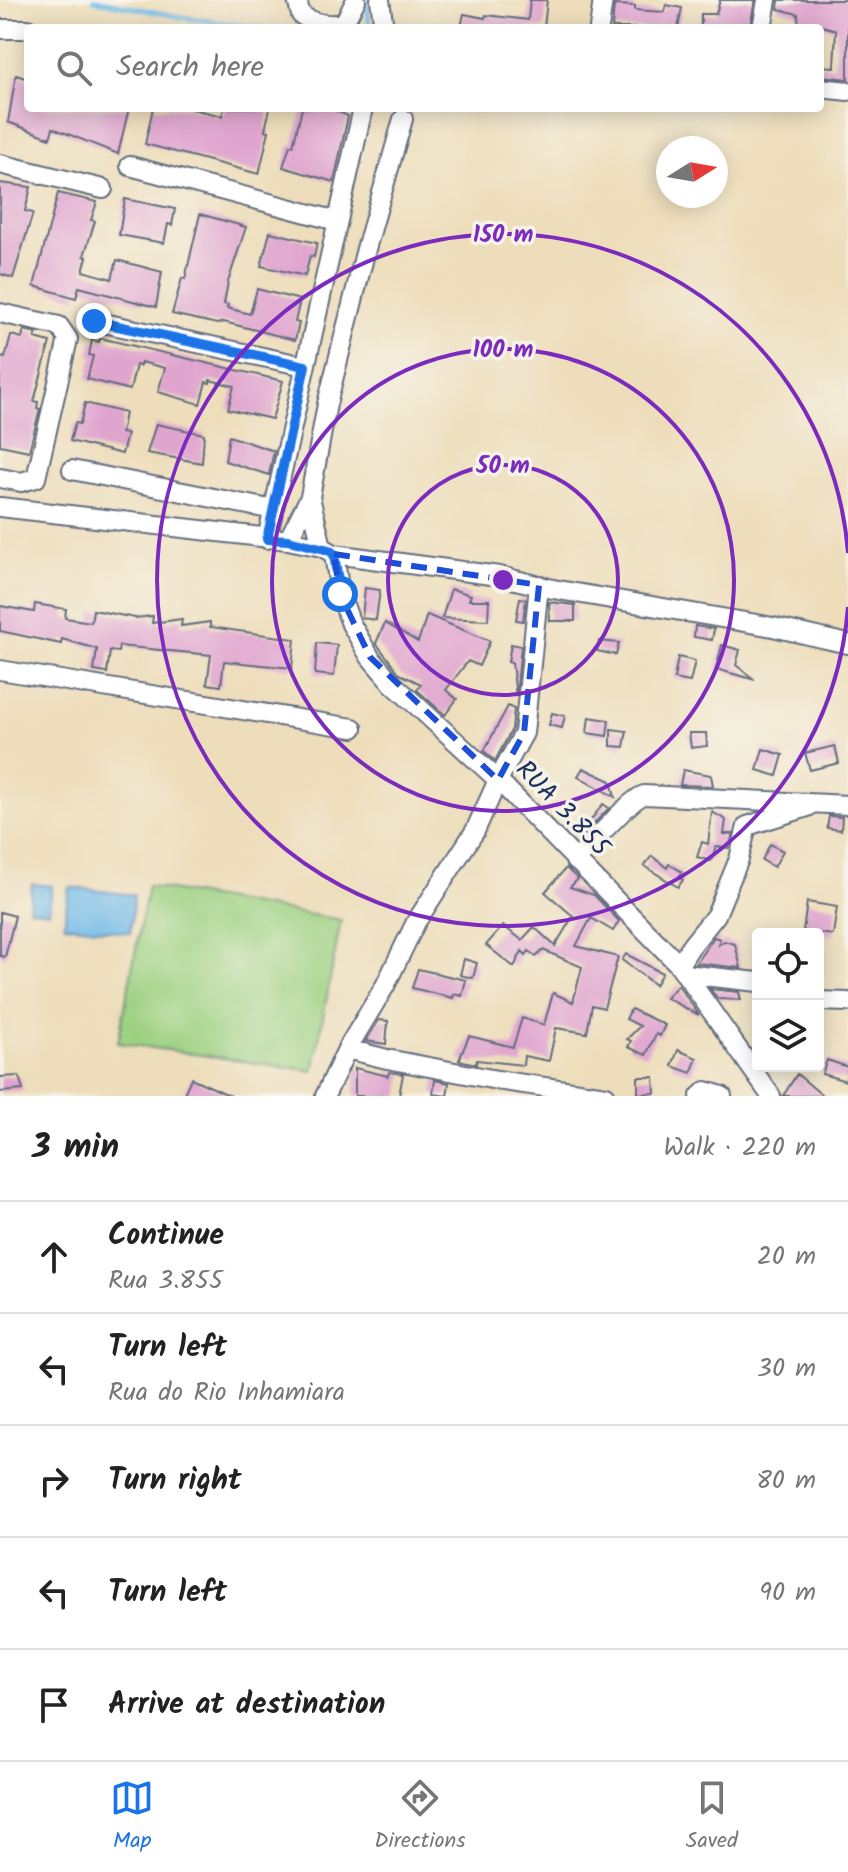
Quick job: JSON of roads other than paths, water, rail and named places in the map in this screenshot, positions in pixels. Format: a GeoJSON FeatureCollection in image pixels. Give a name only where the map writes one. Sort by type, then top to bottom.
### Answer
{"type":"FeatureCollection","features":[{"type":"Feature","properties":{"kind":"street"},"geometry":{"type":"LineString","coordinates":[[297,0],[301,15],[321,24]]}},
{"type":"Feature","properties":{"kind":"street"},"geometry":{"type":"LineString","coordinates":[[339,24],[344,23],[356,0]]}},
{"type":"Feature","properties":{"kind":"street"},"geometry":{"type":"LineString","coordinates":[[380,0],[383,24]]}},
{"type":"Feature","properties":{"kind":"street"},"geometry":{"type":"LineString","coordinates":[[600,24],[603,0]]}},
{"type":"Feature","properties":{"kind":"street"},"geometry":{"type":"LineString","coordinates":[[763,24],[767,0]]}},
{"type":"Feature","properties":{"kind":"street"},"geometry":{"type":"LineString","coordinates":[[0,29],[24,29]]}},
{"type":"Feature","properties":{"kind":"street"},"geometry":{"type":"LineString","coordinates":[[824,88],[848,91]]}},
{"type":"Feature","properties":{"kind":"street"},"geometry":{"type":"LineString","coordinates":[[267,539],[362,112]]}},
{"type":"Feature","properties":{"kind":"street"},"geometry":{"type":"LineString","coordinates":[[288,540],[310,497],[327,404],[403,119]]}},
{"type":"Feature","properties":{"kind":"street"},"geometry":{"type":"LineString","coordinates":[[0,164],[103,189]]}},
{"type":"Feature","properties":{"kind":"street"},"geometry":{"type":"LineString","coordinates":[[130,166],[337,221]]}},
{"type":"Feature","properties":{"kind":"street"},"geometry":{"type":"LineString","coordinates":[[0,313],[59,326],[68,339],[36,478],[21,482],[0,478]]}},
{"type":"Feature","properties":{"kind":"street"},"geometry":{"type":"LineString","coordinates":[[94,321],[305,366]]}},
{"type":"Feature","properties":{"kind":"street"},"geometry":{"type":"LineString","coordinates":[[72,470],[274,510]]}},
{"type":"Feature","properties":{"kind":"street","name":"RUA 3.855"},"geometry":{"type":"LineString","coordinates":[[310,497],[343,604],[370,657],[392,683],[498,780],[682,970],[771,1096]]}},
{"type":"Feature","properties":{"kind":"street"},"geometry":{"type":"LineString","coordinates":[[0,507],[288,540],[328,550],[499,576],[848,644]]}},
{"type":"Feature","properties":{"kind":"street"},"geometry":{"type":"LineString","coordinates":[[325,1096],[416,922],[475,831],[524,733],[539,585]]}},
{"type":"Feature","properties":{"kind":"street"},"geometry":{"type":"LineString","coordinates":[[0,670],[353,728]]}},
{"type":"Feature","properties":{"kind":"street"},"geometry":{"type":"LineString","coordinates":[[575,861],[632,801],[644,795],[848,805]]}},
{"type":"Feature","properties":{"kind":"street"},"geometry":{"type":"LineString","coordinates":[[752,981],[682,970],[691,946],[716,915],[739,859],[747,826],[817,803]]}},
{"type":"Feature","properties":{"kind":"street"},"geometry":{"type":"LineString","coordinates":[[824,1001],[848,1002]]}},
{"type":"Feature","properties":{"kind":"street"},"geometry":{"type":"LineString","coordinates":[[347,1049],[387,1059],[606,1096]]}},
{"type":"Feature","properties":{"kind":"street"},"geometry":{"type":"LineString","coordinates":[[700,1096],[706,1091],[722,1096]]}},
{"type":"Feature","properties":{"kind":"water"},"geometry":{"type":"Polygon","coordinates":[[[32,884],[52,886],[49,912],[29,909],[32,884]]]}},
{"type":"Feature","properties":{"kind":"water"},"geometry":{"type":"Polygon","coordinates":[[[69,887],[134,895],[130,933],[64,925],[69,887]]]}},
{"type":"Feature","properties":{"kind":"waterway"},"geometry":{"type":"LineString","coordinates":[[94,0],[233,24]]}},
{"type":"Feature","properties":{"kind":"waterway"},"geometry":{"type":"LineString","coordinates":[[366,0],[369,24]]}}]}
